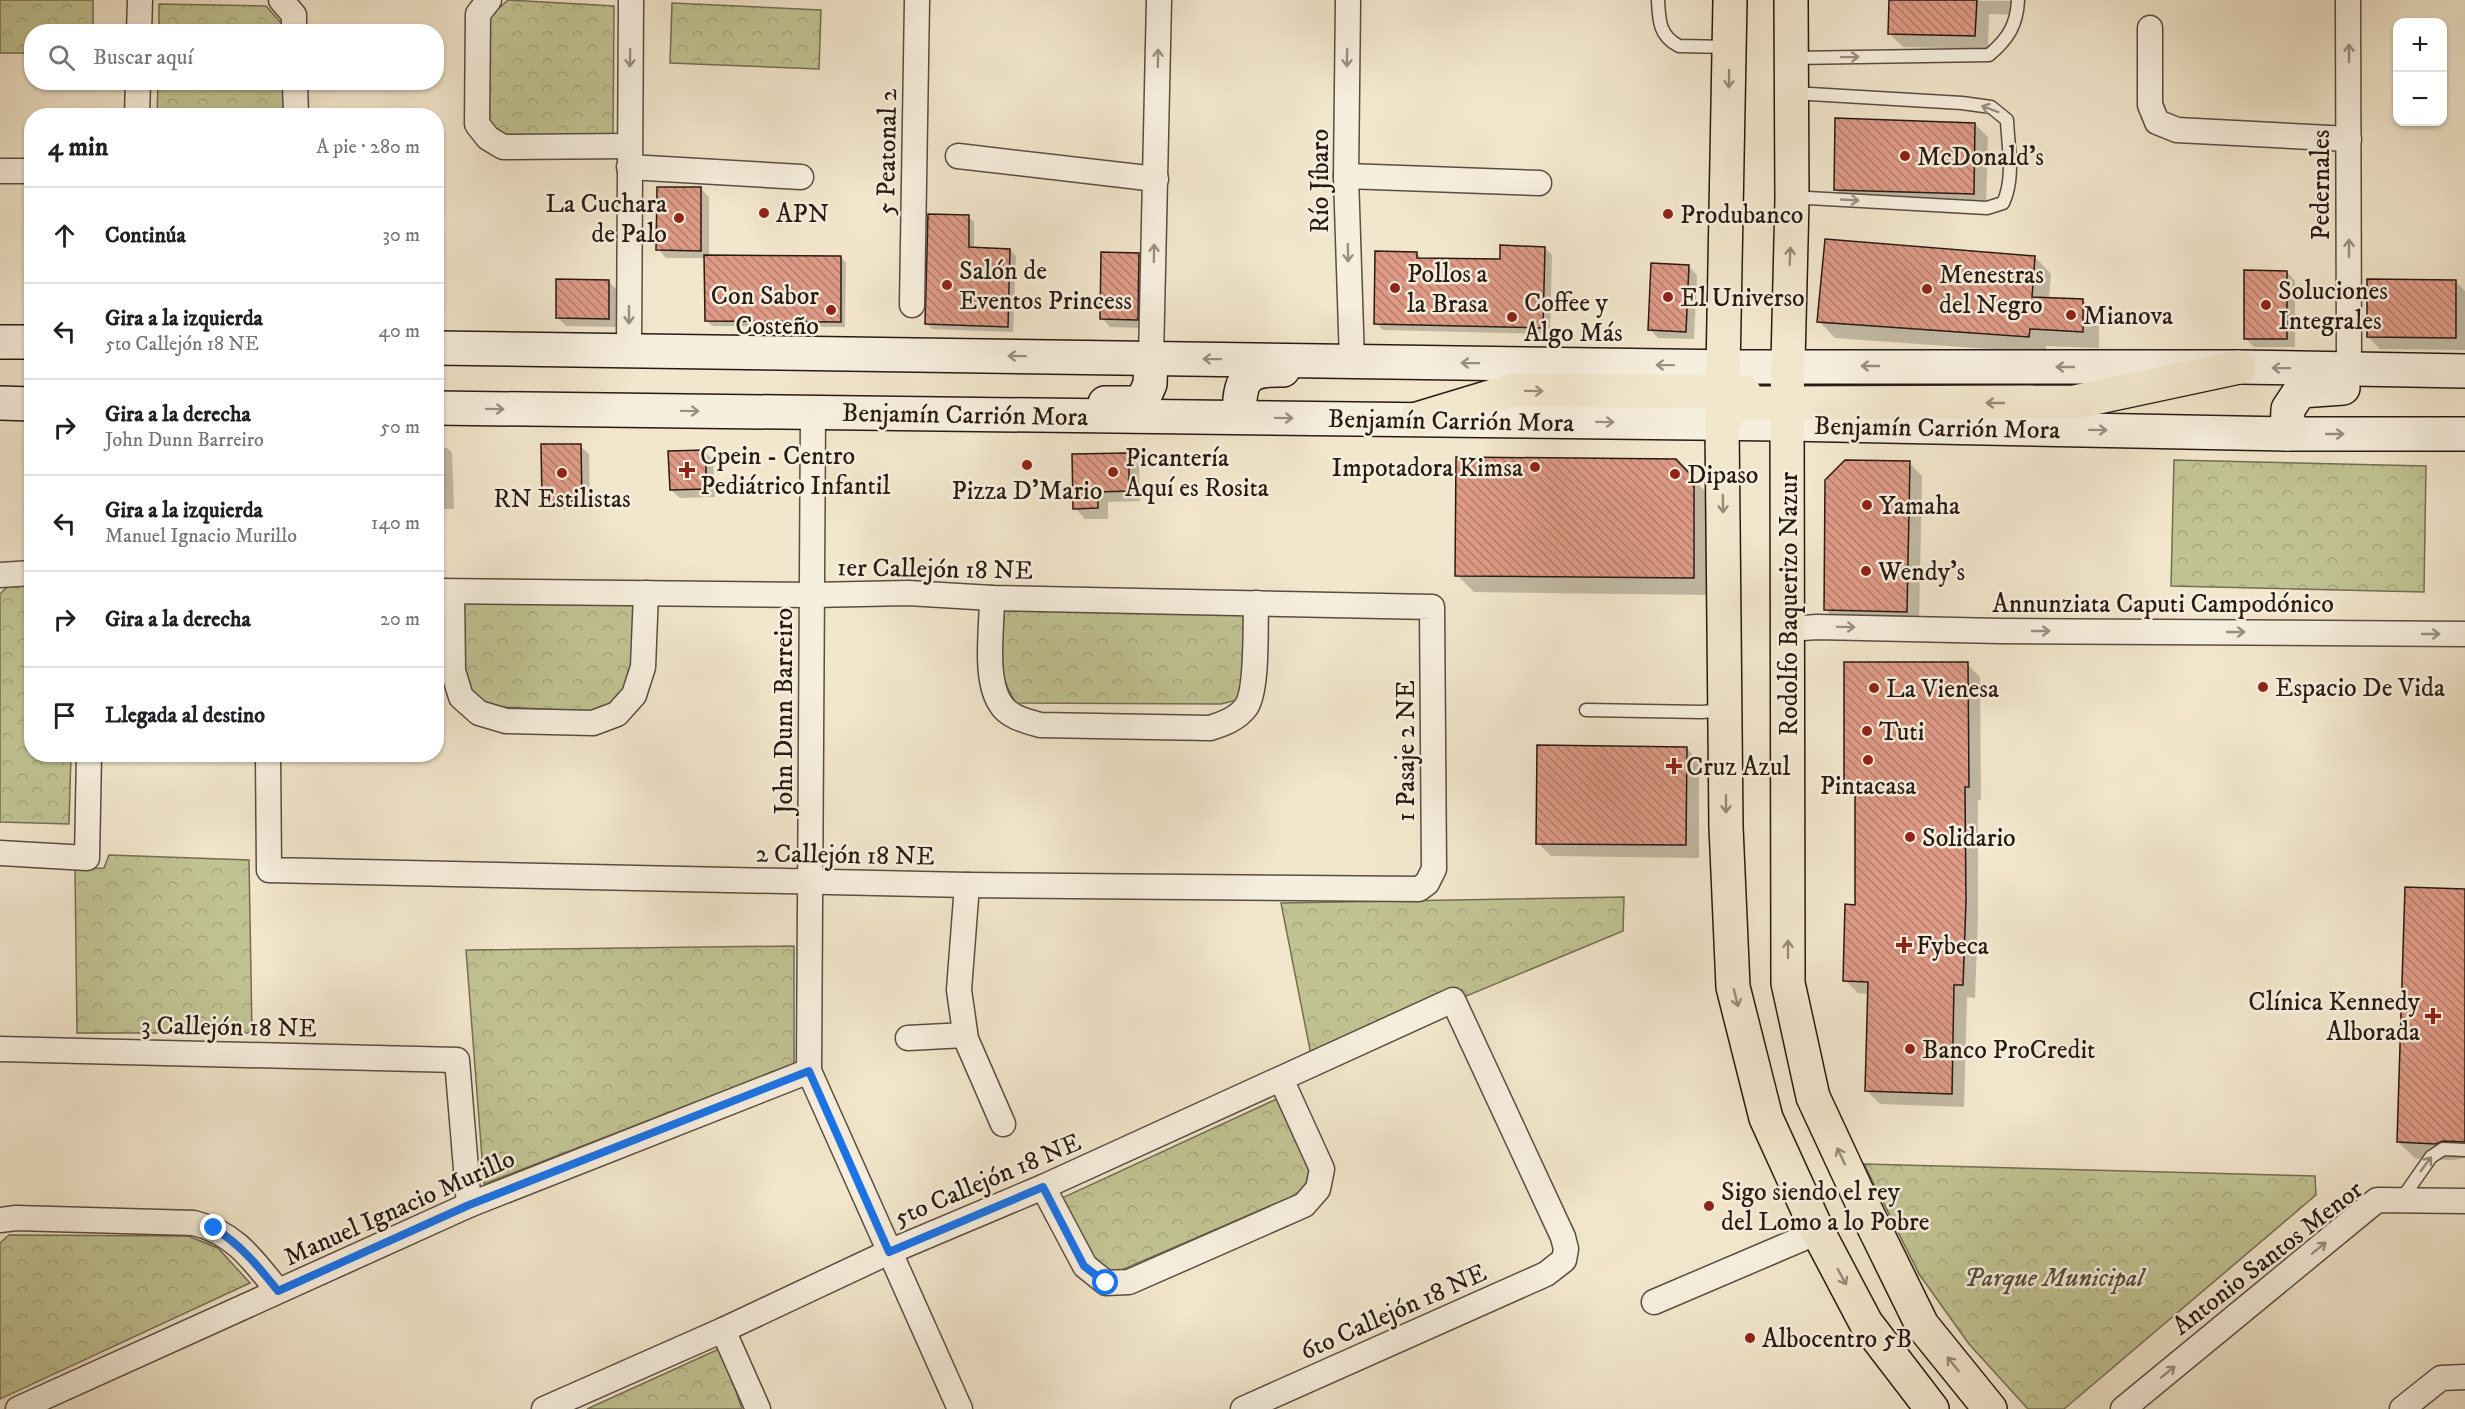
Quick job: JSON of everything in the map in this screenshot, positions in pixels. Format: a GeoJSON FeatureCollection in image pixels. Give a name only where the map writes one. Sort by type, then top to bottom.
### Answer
{"type":"FeatureCollection","features":[{"type":"Feature","properties":{"kind":"main road"},"geometry":{"type":"LineString","coordinates":[[1730,0],[1725,710],[1726,827],[1733,987],[1766,1119],[1818,1232],[1866,1323],[1932,1409]]}},
{"type":"Feature","properties":{"kind":"main road"},"geometry":{"type":"LineString","coordinates":[[1776,409],[1778,386],[1788,366],[1792,200],[1791,0]]}},
{"type":"Feature","properties":{"kind":"main road"},"geometry":{"type":"LineString","coordinates":[[0,342],[24,342]]}},
{"type":"Feature","properties":{"kind":"main road","name":"Benjamín Carrión Mora"},"geometry":{"type":"LineString","coordinates":[[444,348],[1352,361],[1726,387]]}},
{"type":"Feature","properties":{"kind":"main road"},"geometry":{"type":"LineString","coordinates":[[1005,415],[1055,404],[1132,403],[1143,400],[1150,384],[1151,358]]}},
{"type":"Feature","properties":{"kind":"main road"},"geometry":{"type":"LineString","coordinates":[[1239,417],[1241,387],[1255,371],[1336,368],[1352,361]]}},
{"type":"Feature","properties":{"kind":"main road","name":"Benjamín Carrión Mora"},"geometry":{"type":"LineString","coordinates":[[444,408],[1417,419],[1726,387],[1788,366],[2460,371]]}},
{"type":"Feature","properties":{"kind":"main road"},"geometry":{"type":"LineString","coordinates":[[1726,387],[1727,414],[1736,405],[1745,403],[1776,409],[2075,402],[2239,368]]}},
{"type":"Feature","properties":{"kind":"main road"},"geometry":{"type":"LineString","coordinates":[[2288,434],[2288,409],[2300,391],[2424,386],[2460,371]]}},
{"type":"Feature","properties":{"kind":"main road"},"geometry":{"type":"LineString","coordinates":[[1726,387],[1752,375],[1760,382],[1776,409]]}},
{"type":"Feature","properties":{"kind":"main road"},"geometry":{"type":"LineString","coordinates":[[0,403],[24,404]]}},
{"type":"Feature","properties":{"kind":"main road","name":"Benjamín Carrión Mora"},"geometry":{"type":"LineString","coordinates":[[1776,409],[2288,434],[2465,434]]}},
{"type":"Feature","properties":{"kind":"main road","name":"Rodolfo Baquerizo Nazur"},"geometry":{"type":"LineString","coordinates":[[1776,409],[1788,564],[1788,983],[1813,1097],[1922,1325],[1990,1409]]}},
{"type":"Feature","properties":{"kind":"street"},"geometry":{"type":"LineString","coordinates":[[139,24],[140,0]]}},
{"type":"Feature","properties":{"kind":"street"},"geometry":{"type":"LineString","coordinates":[[281,0],[294,15],[294,24]]}},
{"type":"Feature","properties":{"kind":"street"},"geometry":{"type":"LineString","coordinates":[[489,0],[478,14],[477,124],[488,138],[503,147],[629,156],[801,177]]}},
{"type":"Feature","properties":{"kind":"street"},"geometry":{"type":"LineString","coordinates":[[628,351],[631,0]]}},
{"type":"Feature","properties":{"kind":"street","name":"5 Peatonal 2"},"geometry":{"type":"LineString","coordinates":[[912,305],[917,0]]}},
{"type":"Feature","properties":{"kind":"street"},"geometry":{"type":"LineString","coordinates":[[1151,358],[1159,0]]}},
{"type":"Feature","properties":{"kind":"street","name":"Río Jíbaro"},"geometry":{"type":"LineString","coordinates":[[1348,0],[1346,176],[1352,361]]}},
{"type":"Feature","properties":{"kind":"street","name":"Pedernales"},"geometry":{"type":"LineString","coordinates":[[2348,0],[2349,369]]}},
{"type":"Feature","properties":{"kind":"street"},"geometry":{"type":"LineString","coordinates":[[2150,28],[2150,105],[2157,122],[2177,130],[2349,139]]}},
{"type":"Feature","properties":{"kind":"street"},"geometry":{"type":"LineString","coordinates":[[137,108],[138,90]]}},
{"type":"Feature","properties":{"kind":"street"},"geometry":{"type":"LineString","coordinates":[[295,90],[296,108]]}},
{"type":"Feature","properties":{"kind":"street"},"geometry":{"type":"LineString","coordinates":[[958,156],[1155,179]]}},
{"type":"Feature","properties":{"kind":"street"},"geometry":{"type":"LineString","coordinates":[[0,171],[24,171]]}},
{"type":"Feature","properties":{"kind":"street"},"geometry":{"type":"LineString","coordinates":[[1346,176],[1539,183]]}},
{"type":"Feature","properties":{"kind":"street","name":"John Dunn Barreiro"},"geometry":{"type":"LineString","coordinates":[[813,413],[809,1071],[960,1409]]}},
{"type":"Feature","properties":{"kind":"street"},"geometry":{"type":"LineString","coordinates":[[0,575],[24,574]]}},
{"type":"Feature","properties":{"kind":"street"},"geometry":{"type":"LineString","coordinates":[[444,592],[453,671],[461,697],[479,713],[506,721],[592,723],[617,714],[634,695],[643,668],[646,592]]}},
{"type":"Feature","properties":{"kind":"street","name":"1er Callejón 18 NE"},"geometry":{"type":"LineString","coordinates":[[444,592],[812,595],[908,593],[992,598],[1432,607]]}},
{"type":"Feature","properties":{"kind":"street"},"geometry":{"type":"LineString","coordinates":[[992,598],[991,683],[1001,705],[1018,718],[1040,725],[1210,729],[1231,721],[1246,706],[1253,689],[1256,603]]}},
{"type":"Feature","properties":{"kind":"street","name":"1 Pasaje 2 NE"},"geometry":{"type":"LineString","coordinates":[[1419,889],[1427,884],[1434,869],[1432,607]]}},
{"type":"Feature","properties":{"kind":"street","name":"Annunziata Caputi Campodónico"},"geometry":{"type":"LineString","coordinates":[[1788,629],[1817,627],[2011,631],[2465,634]]}},
{"type":"Feature","properties":{"kind":"street"},"geometry":{"type":"LineString","coordinates":[[0,853],[87,858],[89,762]]}},
{"type":"Feature","properties":{"kind":"street","name":"2 Callejón 18 NE"},"geometry":{"type":"LineString","coordinates":[[268,762],[269,870],[967,885],[1419,889]]}},
{"type":"Feature","properties":{"kind":"street"},"geometry":{"type":"LineString","coordinates":[[967,885],[960,990],[965,1035],[1003,1124]]}},
{"type":"Feature","properties":{"kind":"street","name":"5to Callejón 18 NE"},"geometry":{"type":"LineString","coordinates":[[544,1409],[723,1330],[889,1252],[1043,1187],[1453,1000],[1563,1237],[1566,1249],[1564,1260]]}},
{"type":"Feature","properties":{"kind":"street"},"geometry":{"type":"LineString","coordinates":[[908,1038],[965,1035]]}},
{"type":"Feature","properties":{"kind":"street","name":"3 Callejón 18 NE"},"geometry":{"type":"LineString","coordinates":[[0,1048],[457,1059],[469,1205]]}},
{"type":"Feature","properties":{"kind":"street","name":"Manuel Ignacio Murillo"},"geometry":{"type":"LineString","coordinates":[[18,1409],[469,1205],[809,1071]]}},
{"type":"Feature","properties":{"kind":"street"},"geometry":{"type":"LineString","coordinates":[[1043,1187],[1084,1266],[1106,1283],[1129,1282],[1304,1205],[1318,1189],[1322,1169],[1281,1079]]}},
{"type":"Feature","properties":{"kind":"street","name":"Antonio Santos Menor"},"geometry":{"type":"LineString","coordinates":[[2123,1409],[2377,1200],[2465,1201]]}},
{"type":"Feature","properties":{"kind":"street"},"geometry":{"type":"LineString","coordinates":[[0,1220],[16,1218],[194,1223],[214,1228],[232,1239],[248,1254],[278,1291]]}},
{"type":"Feature","properties":{"kind":"street"},"geometry":{"type":"LineString","coordinates":[[1654,1302],[1818,1232]]}},
{"type":"Feature","properties":{"kind":"street","name":"6to Callejón 18 NE"},"geometry":{"type":"LineString","coordinates":[[1243,1409],[1546,1274],[1564,1260]]}},
{"type":"Feature","properties":{"kind":"street"},"geometry":{"type":"LineString","coordinates":[[723,1330],[758,1409]]}},
{"type":"Feature","properties":{"kind":"street"},"geometry":{"type":"LineString","coordinates":[[2402,1409],[2442,1378],[2465,1377]]}},
{"type":"Feature","properties":{"kind":"lane"},"geometry":{"type":"LineString","coordinates":[[1658,0],[1660,28],[1672,43],[1679,46],[1729,47]]}},
{"type":"Feature","properties":{"kind":"lane"},"geometry":{"type":"LineString","coordinates":[[1792,58],[1989,55],[2003,43],[2017,18],[2018,0]]}},
{"type":"Feature","properties":{"kind":"lane"},"geometry":{"type":"LineString","coordinates":[[1792,93],[1962,103],[1991,107],[2007,120],[2010,176],[2003,203],[1987,208],[1808,198],[1792,200]]}},
{"type":"Feature","properties":{"kind":"lane"},"geometry":{"type":"LineString","coordinates":[[1586,710],[1702,712],[1725,710]]}},
{"type":"Feature","properties":{"kind":"lane"},"geometry":{"type":"LineString","coordinates":[[2401,1200],[2431,1157],[2443,1149],[2465,1150]]}},
{"type":"Feature","properties":{"kind":"green space"},"geometry":{"type":"Polygon","coordinates":[[[0,0],[93,0],[93,24],[24,24],[24,53],[0,53],[0,0]]]}},
{"type":"Feature","properties":{"kind":"green space"},"geometry":{"type":"Polygon","coordinates":[[[508,0],[614,6],[613,138],[509,138],[485,120],[487,19],[508,0]]]}},
{"type":"Feature","properties":{"kind":"green space"},"geometry":{"type":"Polygon","coordinates":[[[672,3],[821,10],[819,69],[670,63],[672,3]]]}},
{"type":"Feature","properties":{"kind":"green space"},"geometry":{"type":"Polygon","coordinates":[[[159,4],[266,6],[282,24],[159,24],[159,4]]]}},
{"type":"Feature","properties":{"kind":"green space"},"geometry":{"type":"Polygon","coordinates":[[[158,90],[283,90],[284,108],[157,108],[158,90]]]}},
{"type":"Feature","properties":{"kind":"green space"},"geometry":{"type":"Polygon","coordinates":[[[2174,460],[2426,466],[2424,592],[2171,586],[2174,460]]]}},
{"type":"Feature","properties":{"kind":"green space"},"geometry":{"type":"Polygon","coordinates":[[[24,586],[24,762],[71,762],[69,824],[0,822],[0,594],[7,587],[24,586]]]}},
{"type":"Feature","properties":{"kind":"green space"},"geometry":{"type":"Polygon","coordinates":[[[639,599],[637,669],[625,693],[601,712],[502,707],[485,702],[464,684],[459,600],[639,599]]]}},
{"type":"Feature","properties":{"kind":"green space"},"geometry":{"type":"Polygon","coordinates":[[[1000,605],[1249,612],[1242,680],[1237,700],[1221,704],[1016,703],[1005,680],[1000,656],[1000,605]]]}},
{"type":"Feature","properties":{"kind":"green space"},"geometry":{"type":"Polygon","coordinates":[[[109,855],[249,860],[252,1033],[77,1033],[75,869],[104,868],[109,855]]]}},
{"type":"Feature","properties":{"kind":"green space"},"geometry":{"type":"Polygon","coordinates":[[[1624,897],[1623,931],[1312,1060],[1281,903],[1624,897]]]}},
{"type":"Feature","properties":{"kind":"green space"},"geometry":{"type":"Polygon","coordinates":[[[794,946],[794,1064],[484,1184],[466,950],[794,946]]]}},
{"type":"Feature","properties":{"kind":"green space"},"geometry":{"type":"Polygon","coordinates":[[[1281,1097],[1310,1161],[1309,1178],[1300,1193],[1117,1272],[1105,1268],[1087,1255],[1062,1198],[1281,1097]]]}},
{"type":"Feature","properties":{"kind":"green space","name":"Parque Municipal"},"geometry":{"type":"Polygon","coordinates":[[[1864,1164],[2315,1176],[2316,1195],[2064,1409],[2028,1409],[1969,1344],[1919,1274],[1864,1164]]]}},
{"type":"Feature","properties":{"kind":"green space"},"geometry":{"type":"Polygon","coordinates":[[[9,1235],[188,1236],[218,1248],[250,1283],[0,1399],[0,1243],[9,1235]]]}},
{"type":"Feature","properties":{"kind":"green space"},"geometry":{"type":"Polygon","coordinates":[[[721,1348],[742,1409],[587,1409],[721,1348]]]}},
{"type":"Feature","properties":{"kind":"building"},"geometry":{"type":"Polygon","coordinates":[[[1889,0],[1977,0],[1975,36],[1888,34],[1889,0]]]}},
{"type":"Feature","properties":{"kind":"building","name":"McDonald's"},"geometry":{"type":"Polygon","coordinates":[[[1835,118],[1975,123],[1974,194],[1834,190],[1835,118]]]}},
{"type":"Feature","properties":{"kind":"building","name":"La Cuchara de Palo"},"geometry":{"type":"Polygon","coordinates":[[[657,187],[701,187],[701,251],[656,250],[657,187]]]}},
{"type":"Feature","properties":{"kind":"building"},"geometry":{"type":"Polygon","coordinates":[[[928,214],[969,215],[969,247],[1010,249],[1008,327],[925,324],[928,214]]]}},
{"type":"Feature","properties":{"kind":"building","name":"Menestras del Negro"},"geometry":{"type":"Polygon","coordinates":[[[1825,239],[2035,256],[2032,297],[2083,299],[2083,332],[2030,329],[2029,337],[1817,322],[1825,239]]]}},
{"type":"Feature","properties":{"kind":"building"},"geometry":{"type":"Polygon","coordinates":[[[1500,245],[1545,247],[1543,328],[1374,324],[1375,251],[1417,252],[1417,258],[1500,259],[1500,245]]]}},
{"type":"Feature","properties":{"kind":"building"},"geometry":{"type":"Polygon","coordinates":[[[1101,252],[1139,253],[1138,320],[1100,319],[1101,252]]]}},
{"type":"Feature","properties":{"kind":"building"},"geometry":{"type":"Polygon","coordinates":[[[704,255],[841,256],[841,322],[705,321],[704,255]]]}},
{"type":"Feature","properties":{"kind":"building","name":"El Universo"},"geometry":{"type":"Polygon","coordinates":[[[1651,263],[1689,265],[1686,332],[1648,330],[1651,263]]]}},
{"type":"Feature","properties":{"kind":"building","name":"Soluciones Integrales"},"geometry":{"type":"Polygon","coordinates":[[[2244,270],[2287,271],[2287,339],[2244,339],[2244,270]]]}},
{"type":"Feature","properties":{"kind":"building"},"geometry":{"type":"Polygon","coordinates":[[[556,279],[609,280],[609,319],[556,318],[556,279]]]}},
{"type":"Feature","properties":{"kind":"building"},"geometry":{"type":"Polygon","coordinates":[[[2367,279],[2456,280],[2456,338],[2367,337],[2367,279]]]}},
{"type":"Feature","properties":{"kind":"building","name":"RN Estilistas"},"geometry":{"type":"Polygon","coordinates":[[[541,444],[581,444],[582,501],[542,501],[541,444]]]}},
{"type":"Feature","properties":{"kind":"building","name":"Cpein - Centro Pediátrico Infantil"},"geometry":{"type":"Polygon","coordinates":[[[705,450],[707,489],[670,490],[668,451],[705,450]]]}},
{"type":"Feature","properties":{"kind":"building"},"geometry":{"type":"Polygon","coordinates":[[[1129,453],[1129,491],[1098,492],[1098,508],[1073,509],[1072,454],[1129,453]]]}},
{"type":"Feature","properties":{"kind":"building"},"geometry":{"type":"Polygon","coordinates":[[[1456,457],[1676,459],[1694,478],[1694,578],[1455,576],[1456,457]]]}},
{"type":"Feature","properties":{"kind":"building"},"geometry":{"type":"Polygon","coordinates":[[[1845,460],[1910,461],[1907,612],[1824,610],[1825,480],[1845,460]]]}},
{"type":"Feature","properties":{"kind":"building"},"geometry":{"type":"Polygon","coordinates":[[[1844,662],[1968,662],[1969,787],[1965,787],[1966,902],[1963,985],[1954,985],[1952,1094],[1865,1091],[1868,982],[1843,981],[1845,904],[1855,905],[1855,787],[1844,787],[1844,662]]]}},
{"type":"Feature","properties":{"kind":"building"},"geometry":{"type":"Polygon","coordinates":[[[1537,745],[1687,747],[1686,845],[1536,844],[1537,745]]]}},
{"type":"Feature","properties":{"kind":"building","name":"Clínica Kennedy Alborada"},"geometry":{"type":"Polygon","coordinates":[[[2405,887],[2465,889],[2465,1142],[2443,1141],[2436,1144],[2397,1142],[2405,887]]]}},
{"type":"Feature","properties":{"kind":"place","name":"McDonald's"},"geometry":{"type":"Point","coordinates":[1905,156]}},
{"type":"Feature","properties":{"kind":"place","name":"APN"},"geometry":{"type":"Point","coordinates":[764,213]}},
{"type":"Feature","properties":{"kind":"place","name":"Produbanco"},"geometry":{"type":"Point","coordinates":[1668,214]}},
{"type":"Feature","properties":{"kind":"place","name":"La Cuchara de Palo"},"geometry":{"type":"Point","coordinates":[679,218]}},
{"type":"Feature","properties":{"kind":"place","name":"Salón de Eventos Princess"},"geometry":{"type":"Point","coordinates":[947,285]}},
{"type":"Feature","properties":{"kind":"place","name":"Pollos a la Brasa"},"geometry":{"type":"Point","coordinates":[1395,288]}},
{"type":"Feature","properties":{"kind":"place","name":"Menestras del Negro"},"geometry":{"type":"Point","coordinates":[1927,289]}},
{"type":"Feature","properties":{"kind":"place","name":"El Universo"},"geometry":{"type":"Point","coordinates":[1668,297]}},
{"type":"Feature","properties":{"kind":"place","name":"Soluciones Integrales"},"geometry":{"type":"Point","coordinates":[2266,305]}},
{"type":"Feature","properties":{"kind":"place","name":"Con Sabor Costeño"},"geometry":{"type":"Point","coordinates":[831,310]}},
{"type":"Feature","properties":{"kind":"place","name":"Mianova"},"geometry":{"type":"Point","coordinates":[2071,315]}},
{"type":"Feature","properties":{"kind":"place","name":"Coffee y Algo Más"},"geometry":{"type":"Point","coordinates":[1512,317]}},
{"type":"Feature","properties":{"kind":"place","name":"Pizza D'Mario"},"geometry":{"type":"Point","coordinates":[1027,465]}},
{"type":"Feature","properties":{"kind":"place","name":"Impotadora Kimsa"},"geometry":{"type":"Point","coordinates":[1535,467]}},
{"type":"Feature","properties":{"kind":"place","name":"Cpein - Centro Pediátrico Infantil"},"geometry":{"type":"Point","coordinates":[687,470]}},
{"type":"Feature","properties":{"kind":"place","name":"Picantería Aquí es Rosita"},"geometry":{"type":"Point","coordinates":[1113,472]}},
{"type":"Feature","properties":{"kind":"place","name":"RN Estilistas"},"geometry":{"type":"Point","coordinates":[562,473]}},
{"type":"Feature","properties":{"kind":"place","name":"Dipaso"},"geometry":{"type":"Point","coordinates":[1675,474]}},
{"type":"Feature","properties":{"kind":"place","name":"Yamaha"},"geometry":{"type":"Point","coordinates":[1867,505]}},
{"type":"Feature","properties":{"kind":"place","name":"Wendy's"},"geometry":{"type":"Point","coordinates":[1866,571]}},
{"type":"Feature","properties":{"kind":"place","name":"Espacio De Vida"},"geometry":{"type":"Point","coordinates":[2263,687]}},
{"type":"Feature","properties":{"kind":"place","name":"La Vienesa"},"geometry":{"type":"Point","coordinates":[1874,688]}},
{"type":"Feature","properties":{"kind":"place","name":"Tuti"},"geometry":{"type":"Point","coordinates":[1867,731]}},
{"type":"Feature","properties":{"kind":"place","name":"Pintacasa"},"geometry":{"type":"Point","coordinates":[1868,760]}},
{"type":"Feature","properties":{"kind":"place","name":"Cruz Azul"},"geometry":{"type":"Point","coordinates":[1674,766]}},
{"type":"Feature","properties":{"kind":"place","name":"Solidario"},"geometry":{"type":"Point","coordinates":[1910,837]}},
{"type":"Feature","properties":{"kind":"place","name":"Fybeca"},"geometry":{"type":"Point","coordinates":[1904,945]}},
{"type":"Feature","properties":{"kind":"place","name":"Clínica Kennedy Alborada"},"geometry":{"type":"Point","coordinates":[2433,1016]}},
{"type":"Feature","properties":{"kind":"place","name":"Banco ProCredit"},"geometry":{"type":"Point","coordinates":[1910,1049]}},
{"type":"Feature","properties":{"kind":"place","name":"Sigo siendo el rey del Lomo a lo Pobre"},"geometry":{"type":"Point","coordinates":[1709,1206]}},
{"type":"Feature","properties":{"kind":"place","name":"Albocentro 5B"},"geometry":{"type":"Point","coordinates":[1750,1338]}},
{"type":"Feature","properties":{"kind":"route"},"geometry":{"type":"LineString","coordinates":[[214,1228],[232,1239],[248,1254],[278,1291],[469,1205],[809,1071],[889,1252],[1043,1187],[1084,1266],[1106,1283]]}}]}
